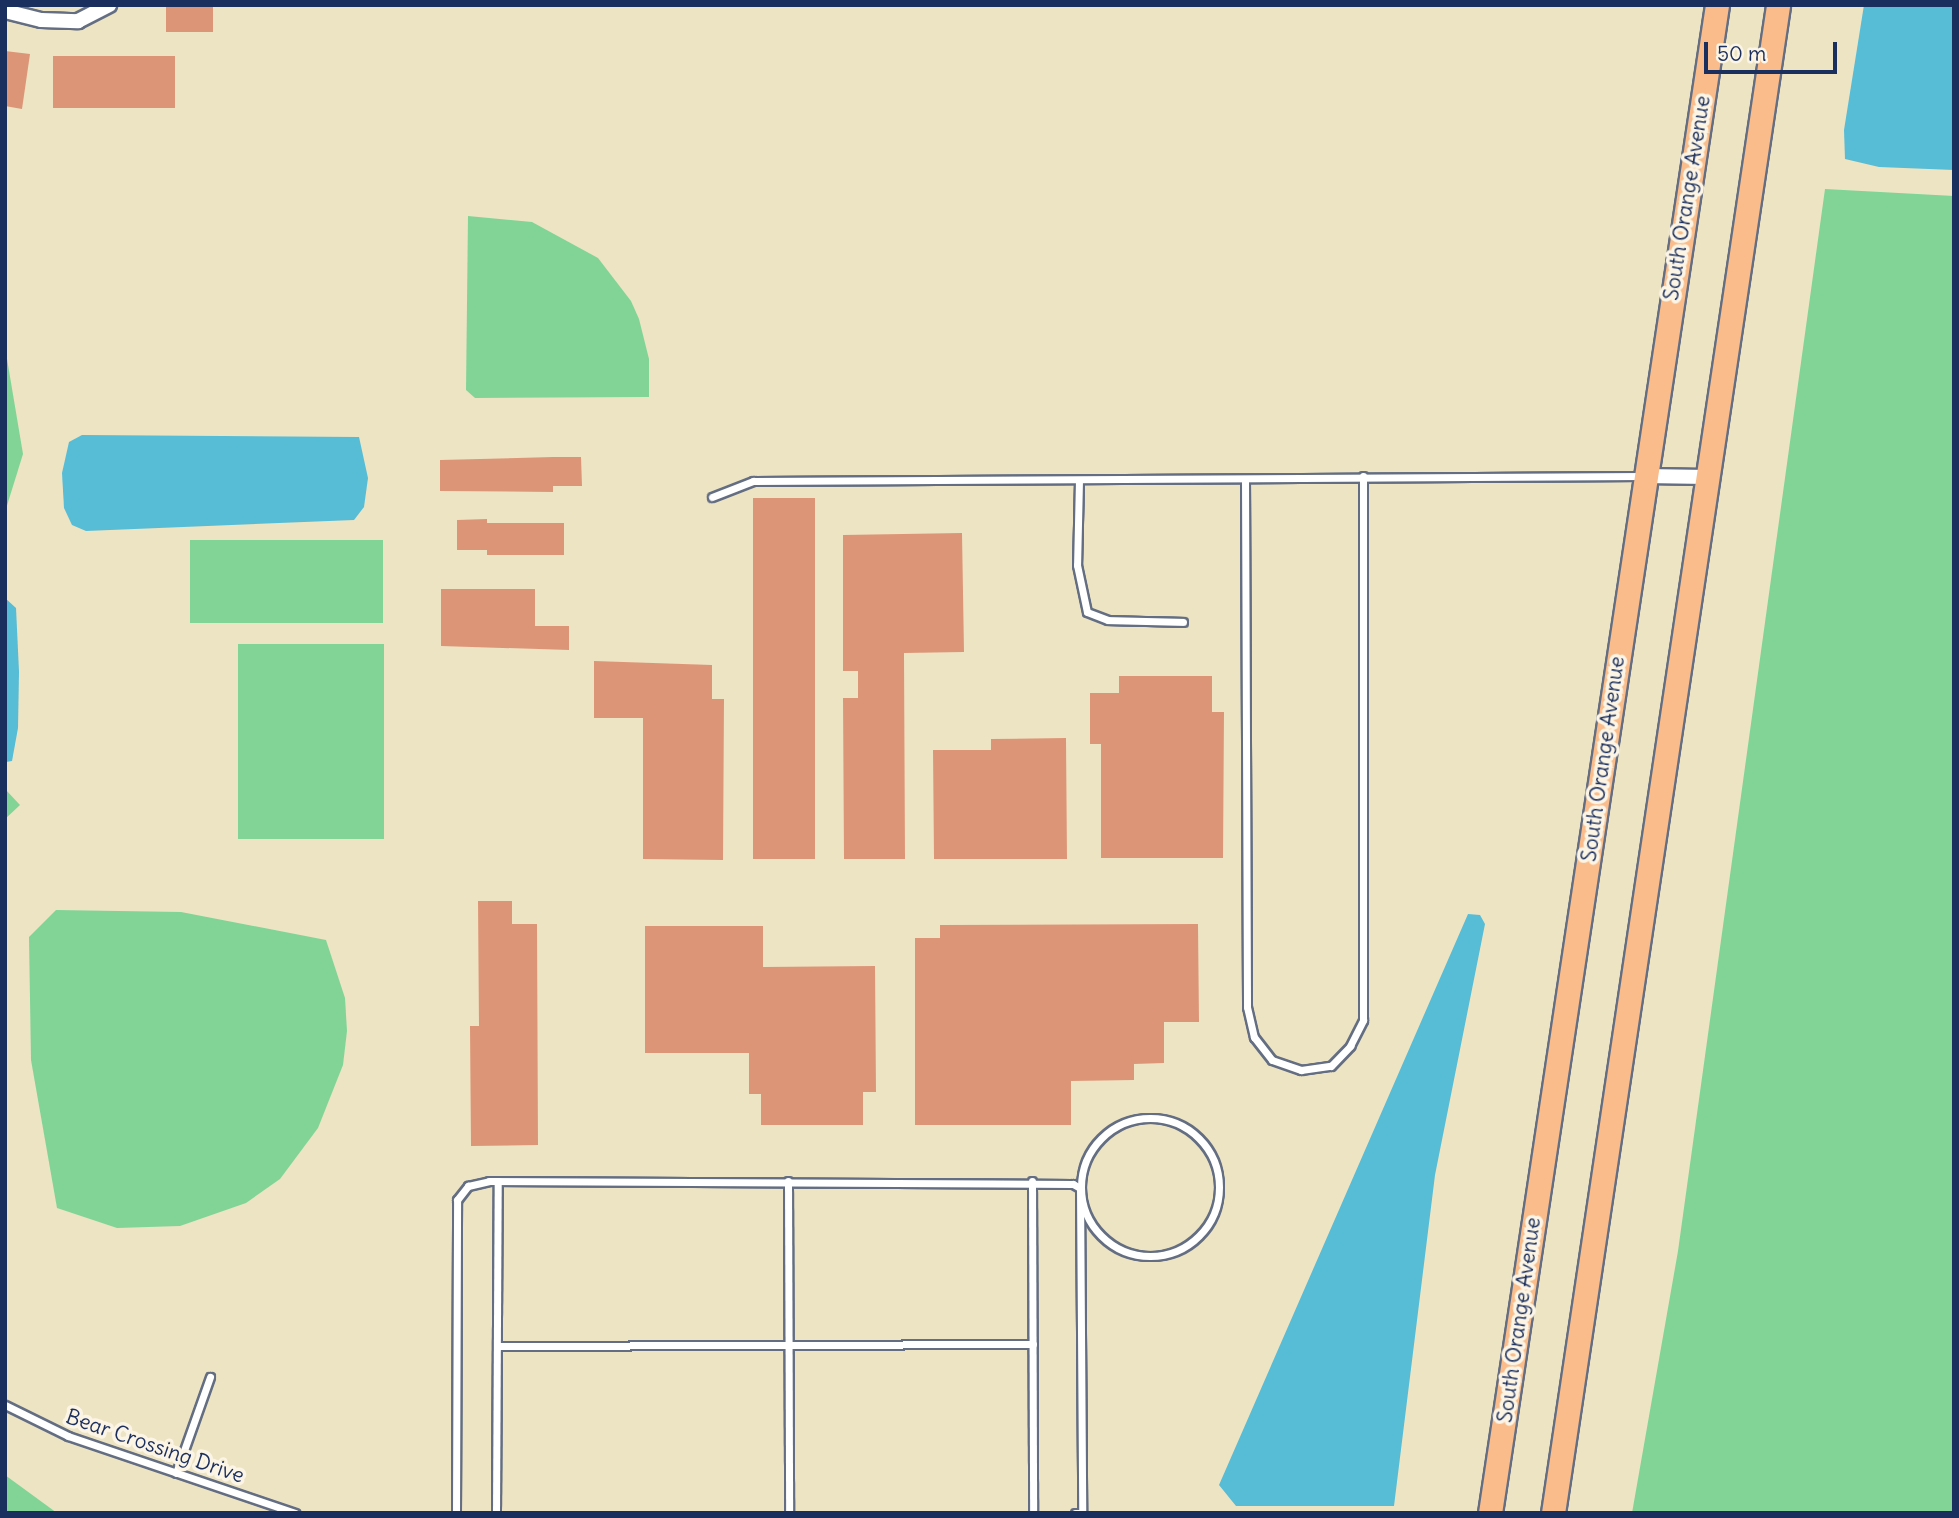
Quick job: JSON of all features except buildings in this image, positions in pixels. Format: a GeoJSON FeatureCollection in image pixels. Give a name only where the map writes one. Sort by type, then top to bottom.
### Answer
{"type":"FeatureCollection","features":[{"type":"Feature","properties":{"kind":"main road","name":"South Orange Avenue"},"geometry":{"type":"LineString","coordinates":[[1490,1513],[1717,5]]}},
{"type":"Feature","properties":{"kind":"main road"},"geometry":{"type":"LineString","coordinates":[[1553,1513],[1778,5]]}},
{"type":"Feature","properties":{"kind":"street"},"geometry":{"type":"LineString","coordinates":[[5,11],[41,20],[78,21],[109,5]]}},
{"type":"Feature","properties":{"kind":"street"},"geometry":{"type":"LineString","coordinates":[[1645,475],[1707,477]]}},
{"type":"Feature","properties":{"kind":"lane"},"geometry":{"type":"LineString","coordinates":[[1245,479],[1247,1007],[1254,1037],[1272,1060],[1301,1070],[1331,1066],[1350,1046],[1363,1020],[1363,475]]}},
{"type":"Feature","properties":{"kind":"lane"},"geometry":{"type":"LineString","coordinates":[[712,497],[753,481],[1645,475]]}},
{"type":"Feature","properties":{"kind":"lane"},"geometry":{"type":"LineString","coordinates":[[1079,480],[1077,565],[1087,612],[1108,620],[1184,622]]}},
{"type":"Feature","properties":{"kind":"lane"},"geometry":{"type":"LineString","coordinates":[[1075,1513],[1082,1513],[1080,1188],[1091,1150],[1121,1124],[1140,1118],[1180,1124],[1199,1138],[1213,1157],[1220,1180],[1218,1203],[1209,1225],[1193,1242],[1172,1253],[1149,1257],[1126,1253],[1105,1241],[1092,1226],[1080,1188]]}},
{"type":"Feature","properties":{"kind":"lane"},"geometry":{"type":"LineString","coordinates":[[496,1513],[498,1181]]}},
{"type":"Feature","properties":{"kind":"lane"},"geometry":{"type":"LineString","coordinates":[[456,1513],[457,1200],[467,1186],[498,1181],[1032,1181],[1065,1182],[1080,1188]]}},
{"type":"Feature","properties":{"kind":"lane"},"geometry":{"type":"LineString","coordinates":[[788,1181],[789,1513]]}},
{"type":"Feature","properties":{"kind":"lane"},"geometry":{"type":"LineString","coordinates":[[1032,1181],[1033,1513]]}},
{"type":"Feature","properties":{"kind":"lane"},"geometry":{"type":"LineString","coordinates":[[497,1346],[1033,1344]]}},
{"type":"Feature","properties":{"kind":"lane"},"geometry":{"type":"LineString","coordinates":[[176,1473],[210,1377]]}},
{"type":"Feature","properties":{"kind":"lane","name":"Bear Crossing Drive"},"geometry":{"type":"LineString","coordinates":[[5,1405],[68,1437],[295,1513]]}},
{"type":"Feature","properties":{"kind":"green space"},"geometry":{"type":"Polygon","coordinates":[[[1825,189],[1954,196],[1954,1513],[1632,1513],[1678,1251],[1825,189]]]}},
{"type":"Feature","properties":{"kind":"green space"},"geometry":{"type":"Polygon","coordinates":[[[468,216],[532,222],[598,258],[631,301],[639,319],[649,359],[649,397],[475,398],[466,390],[468,216]]]}},
{"type":"Feature","properties":{"kind":"green space"},"geometry":{"type":"Polygon","coordinates":[[[5,347],[23,454],[5,512],[5,347]]]}},
{"type":"Feature","properties":{"kind":"green space"},"geometry":{"type":"Polygon","coordinates":[[[190,540],[383,540],[383,623],[190,623],[190,540]]]}},
{"type":"Feature","properties":{"kind":"green space"},"geometry":{"type":"Polygon","coordinates":[[[238,644],[384,644],[384,839],[238,839],[238,644]]]}},
{"type":"Feature","properties":{"kind":"green space"},"geometry":{"type":"Polygon","coordinates":[[[5,789],[20,805],[5,819],[5,789]]]}},
{"type":"Feature","properties":{"kind":"green space"},"geometry":{"type":"Polygon","coordinates":[[[56,910],[181,912],[326,940],[345,998],[347,1031],[343,1065],[318,1128],[280,1179],[246,1203],[180,1226],[117,1228],[57,1208],[31,1060],[29,937],[56,910]]]}},
{"type":"Feature","properties":{"kind":"green space"},"geometry":{"type":"Polygon","coordinates":[[[5,1475],[57,1513],[5,1513],[5,1475]]]}},
{"type":"Feature","properties":{"kind":"water"},"geometry":{"type":"Polygon","coordinates":[[[1864,5],[1954,5],[1954,170],[1879,167],[1845,159],[1844,130],[1864,5]]]}},
{"type":"Feature","properties":{"kind":"water"},"geometry":{"type":"Polygon","coordinates":[[[82,435],[359,437],[368,478],[364,507],[354,520],[86,531],[72,525],[64,508],[62,473],[69,442],[82,435]]]}},
{"type":"Feature","properties":{"kind":"water"},"geometry":{"type":"Polygon","coordinates":[[[5,598],[16,608],[19,672],[18,728],[12,761],[6,762],[5,598]]]}},
{"type":"Feature","properties":{"kind":"water"},"geometry":{"type":"Polygon","coordinates":[[[1468,914],[1480,915],[1485,924],[1435,1175],[1394,1506],[1236,1506],[1219,1485],[1468,914]]]}}]}
